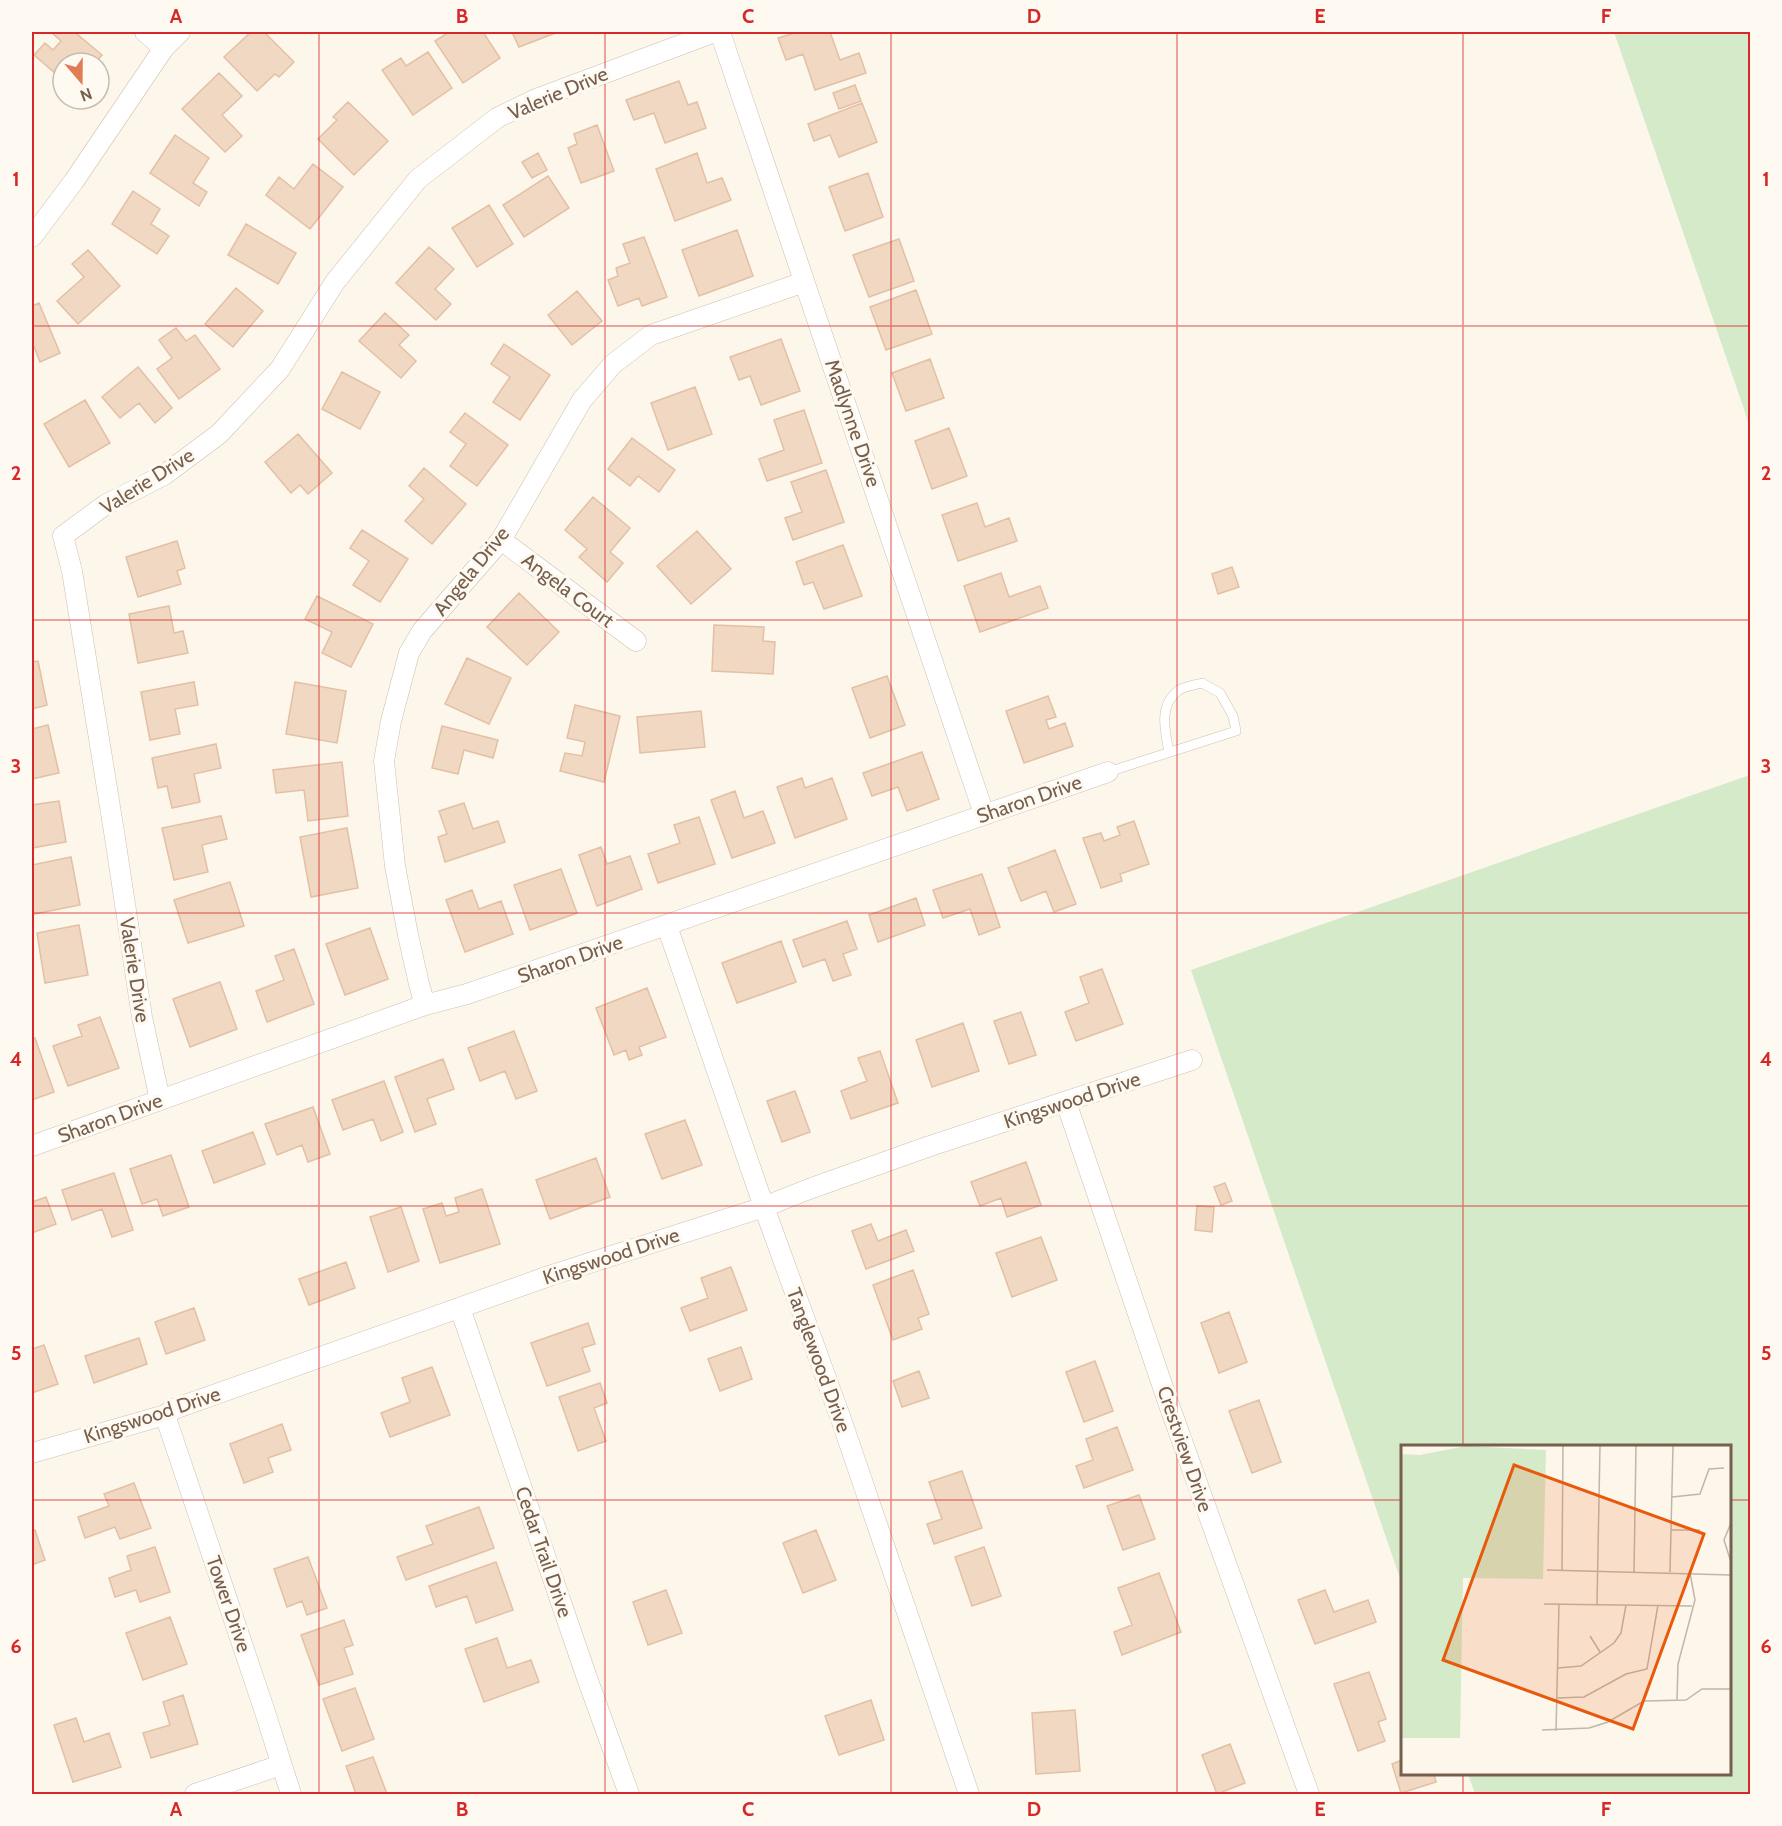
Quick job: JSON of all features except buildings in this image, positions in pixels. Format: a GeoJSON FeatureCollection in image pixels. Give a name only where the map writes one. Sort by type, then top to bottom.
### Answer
{"type":"FeatureCollection","features":[{"type":"Feature","properties":{"kind":"street"},"geometry":{"type":"LineString","coordinates":[[145,32],[164,48]]}},
{"type":"Feature","properties":{"kind":"street"},"geometry":{"type":"LineString","coordinates":[[32,237],[164,48],[180,32]]}},
{"type":"Feature","properties":{"kind":"street","name":"Valerie Drive"},"geometry":{"type":"LineString","coordinates":[[160,1100],[142,1017],[72,571],[63,536],[105,505],[164,475],[219,434],[280,369],[335,282],[418,179],[497,118],[536,99],[715,32]]}},
{"type":"Feature","properties":{"kind":"street","name":"Madlynne Drive"},"geometry":{"type":"LineString","coordinates":[[720,32],[893,538],[984,814]]}},
{"type":"Feature","properties":{"kind":"street","name":"Angela Drive"},"geometry":{"type":"LineString","coordinates":[[426,1005],[408,935],[395,866],[384,761],[391,721],[409,653],[422,631],[501,540],[582,400],[613,364],[651,335],[804,282]]}},
{"type":"Feature","properties":{"kind":"street","name":"Angela Court"},"geometry":{"type":"LineString","coordinates":[[501,540],[636,641]]}},
{"type":"Feature","properties":{"kind":"street","name":"Sharon Drive"},"geometry":{"type":"LineString","coordinates":[[32,1146],[426,1005],[467,994],[667,926],[1108,772]]}},
{"type":"Feature","properties":{"kind":"street","name":"Tanglewood Drive"},"geometry":{"type":"LineString","coordinates":[[667,926],[842,1422],[969,1794]]}},
{"type":"Feature","properties":{"kind":"street","name":"Kingswood Drive"},"geometry":{"type":"LineString","coordinates":[[32,1453],[165,1415],[185,1405],[549,1276],[765,1207],[930,1146],[1192,1060]]}},
{"type":"Feature","properties":{"kind":"street","name":"Crestview Drive"},"geometry":{"type":"LineString","coordinates":[[1066,1102],[1168,1402],[1309,1794]]}},
{"type":"Feature","properties":{"kind":"street","name":"Cedar Trail Drive"},"geometry":{"type":"LineString","coordinates":[[460,1308],[629,1794]]}},
{"type":"Feature","properties":{"kind":"street","name":"Tower Drive"},"geometry":{"type":"LineString","coordinates":[[165,1415],[291,1794]]}},
{"type":"Feature","properties":{"kind":"street"},"geometry":{"type":"LineString","coordinates":[[195,1794],[281,1765]]}},
{"type":"Feature","properties":{"kind":"lane"},"geometry":{"type":"LineString","coordinates":[[1108,772],[1169,753],[1236,731],[1233,716],[1220,693],[1202,683],[1180,688],[1168,701],[1164,721],[1169,753]]}},
{"type":"Feature","properties":{"kind":"green space"},"geometry":{"type":"Polygon","coordinates":[[[1614,32],[1750,32],[1750,428],[1744,409],[1614,32]]]}},
{"type":"Feature","properties":{"kind":"green space"},"geometry":{"type":"Polygon","coordinates":[[[1750,775],[1750,1794],[1475,1794],[1468,1775],[1731,1775],[1731,1445],[1401,1445],[1401,1581],[1191,970],[1750,775]]]}}]}
